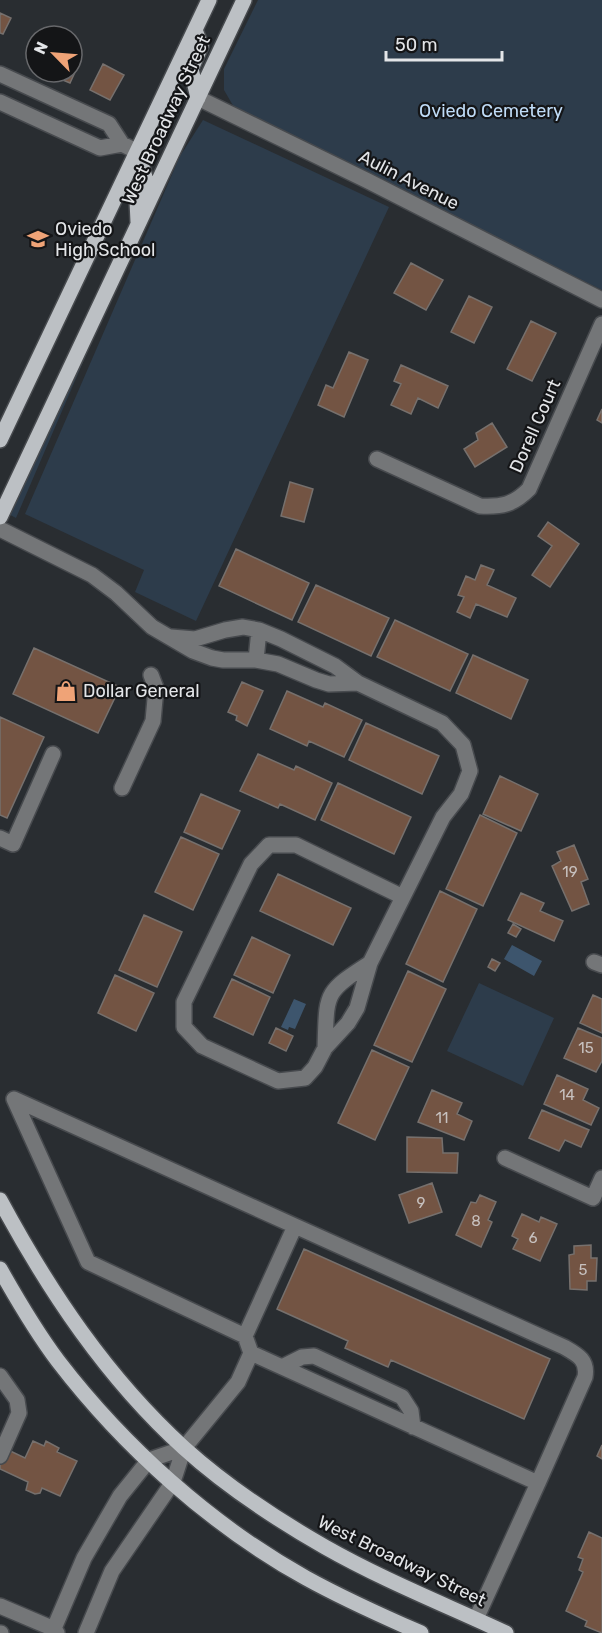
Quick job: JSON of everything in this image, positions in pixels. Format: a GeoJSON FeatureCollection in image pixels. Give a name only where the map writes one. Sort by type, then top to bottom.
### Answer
{"type":"FeatureCollection","features":[{"type":"Feature","properties":{"kind":"main road","name":"West Broadway Street"},"geometry":{"type":"LineString","coordinates":[[0,440],[209,0]]}},
{"type":"Feature","properties":{"kind":"main road","name":"West Broadway Street"},"geometry":{"type":"LineString","coordinates":[[0,517],[244,0]]}},
{"type":"Feature","properties":{"kind":"main road"},"geometry":{"type":"LineString","coordinates":[[195,30],[201,46],[191,69],[198,98]]}},
{"type":"Feature","properties":{"kind":"main road"},"geometry":{"type":"LineString","coordinates":[[138,152],[146,181],[137,201],[139,225]]}},
{"type":"Feature","properties":{"kind":"main road","name":"West Broadway Street"},"geometry":{"type":"LineString","coordinates":[[0,1200],[47,1283],[82,1332],[109,1368],[184,1448],[221,1478],[287,1525],[326,1548],[506,1633]]}},
{"type":"Feature","properties":{"kind":"main road"},"geometry":{"type":"LineString","coordinates":[[0,1269],[58,1360],[124,1437],[199,1505],[267,1554],[306,1578],[421,1633]]}},
{"type":"Feature","properties":{"kind":"street"},"geometry":{"type":"LineString","coordinates":[[0,74],[109,124],[122,144],[138,152]]}},
{"type":"Feature","properties":{"kind":"street","name":"Aulin Avenue"},"geometry":{"type":"LineString","coordinates":[[198,98],[602,300]]}},
{"type":"Feature","properties":{"kind":"street"},"geometry":{"type":"LineString","coordinates":[[0,102],[100,148],[122,144]]}},
{"type":"Feature","properties":{"kind":"street","name":"Dorell Court"},"geometry":{"type":"LineString","coordinates":[[377,459],[480,506],[498,507],[518,500],[529,489],[602,324]]}},
{"type":"Feature","properties":{"kind":"street"},"geometry":{"type":"LineString","coordinates":[[0,529],[92,575],[116,593],[152,627],[193,651],[212,658],[256,660],[278,664],[329,684],[358,683]]}},
{"type":"Feature","properties":{"kind":"street"},"geometry":{"type":"LineString","coordinates":[[171,637],[195,639],[243,627],[259,630],[335,666],[358,683],[442,723],[463,745],[470,771],[461,794],[443,817],[404,897],[370,963],[357,1008],[348,1023],[325,1048],[315,1067],[305,1078],[278,1081],[202,1046],[184,1028],[184,1002],[251,864],[269,845],[296,845],[404,897]]}},
{"type":"Feature","properties":{"kind":"street"},"geometry":{"type":"LineString","coordinates":[[256,660],[259,630]]}},
{"type":"Feature","properties":{"kind":"street"},"geometry":{"type":"LineString","coordinates":[[212,658],[214,633]]}},
{"type":"Feature","properties":{"kind":"street"},"geometry":{"type":"LineString","coordinates":[[122,788],[153,721],[156,688],[151,675]]}},
{"type":"Feature","properties":{"kind":"street"},"geometry":{"type":"LineString","coordinates":[[0,837],[13,844],[53,754]]}},
{"type":"Feature","properties":{"kind":"street"},"geometry":{"type":"LineString","coordinates":[[325,1048],[327,1006],[331,992],[342,981],[370,963]]}},
{"type":"Feature","properties":{"kind":"street"},"geometry":{"type":"LineString","coordinates":[[245,1335],[88,1262],[14,1099],[581,1356],[586,1369],[585,1377],[476,1619]]}},
{"type":"Feature","properties":{"kind":"street"},"geometry":{"type":"LineString","coordinates":[[505,1158],[593,1197],[602,1178]]}},
{"type":"Feature","properties":{"kind":"street"},"geometry":{"type":"LineString","coordinates":[[86,1633],[112,1571],[173,1482],[184,1448],[238,1382],[251,1353],[245,1335],[295,1226]]}},
{"type":"Feature","properties":{"kind":"street"},"geometry":{"type":"LineString","coordinates":[[251,1353],[538,1483]]}},
{"type":"Feature","properties":{"kind":"street"},"geometry":{"type":"LineString","coordinates":[[282,1367],[302,1357],[314,1356],[402,1397],[411,1411],[413,1427]]}},
{"type":"Feature","properties":{"kind":"street"},"geometry":{"type":"LineString","coordinates":[[0,1376],[17,1400],[18,1413],[0,1456]]}},
{"type":"Feature","properties":{"kind":"street"},"geometry":{"type":"LineString","coordinates":[[0,1606],[54,1632],[84,1558],[120,1496],[149,1460],[184,1448]]}},
{"type":"Feature","properties":{"kind":"green space","name":"Oviedo Cemetery"},"geometry":{"type":"Polygon","coordinates":[[[258,0],[602,0],[602,290],[235,109],[224,90],[224,69],[258,0]]]}},
{"type":"Feature","properties":{"kind":"green space"},"geometry":{"type":"Polygon","coordinates":[[[203,120],[389,207],[196,621],[135,592],[144,570],[25,514],[180,156],[203,120]]]}},
{"type":"Feature","properties":{"kind":"green space"},"geometry":{"type":"Polygon","coordinates":[[[173,153],[16,518],[1,510],[173,153]]]}},
{"type":"Feature","properties":{"kind":"green space"},"geometry":{"type":"Polygon","coordinates":[[[479,983],[554,1018],[523,1086],[447,1051],[479,983]]]}},
{"type":"Feature","properties":{"kind":"shaded area"},"geometry":{"type":"Polygon","coordinates":[[[512,945],[542,961],[534,976],[504,959],[512,945]]]}},
{"type":"Feature","properties":{"kind":"shaded area"},"geometry":{"type":"Polygon","coordinates":[[[294,999],[306,1004],[295,1029],[289,1027],[288,1030],[281,1027],[294,999]]]}},
{"type":"Feature","properties":{"kind":"building"},"geometry":{"type":"Polygon","coordinates":[[[0,13],[11,18],[3,34],[0,33],[0,13]]]}},
{"type":"Feature","properties":{"kind":"building"},"geometry":{"type":"Polygon","coordinates":[[[103,64],[124,75],[110,100],[90,90],[103,64]]]}},
{"type":"Feature","properties":{"kind":"building"},"geometry":{"type":"Polygon","coordinates":[[[411,263],[443,280],[426,310],[394,293],[411,263]]]}},
{"type":"Feature","properties":{"kind":"building"},"geometry":{"type":"Polygon","coordinates":[[[469,296],[492,307],[474,343],[451,332],[469,296]]]}},
{"type":"Feature","properties":{"kind":"building"},"geometry":{"type":"Polygon","coordinates":[[[531,321],[556,333],[532,381],[507,369],[531,321]]]}},
{"type":"Feature","properties":{"kind":"building"},"geometry":{"type":"Polygon","coordinates":[[[349,352],[368,360],[344,417],[318,405],[326,385],[333,388],[349,352]]]}},
{"type":"Feature","properties":{"kind":"building"},"geometry":{"type":"Polygon","coordinates":[[[401,365],[448,386],[438,408],[418,398],[411,414],[391,405],[401,384],[394,381],[401,365]]]}},
{"type":"Feature","properties":{"kind":"building"},"geometry":{"type":"Polygon","coordinates":[[[602,409],[602,423],[597,420],[602,409]]]}},
{"type":"Feature","properties":{"kind":"building"},"geometry":{"type":"Polygon","coordinates":[[[492,423],[507,447],[475,467],[464,449],[478,440],[476,433],[492,423]]]}},
{"type":"Feature","properties":{"kind":"building"},"geometry":{"type":"Polygon","coordinates":[[[290,482],[313,489],[304,522],[281,516],[290,482]]]}},
{"type":"Feature","properties":{"kind":"building"},"geometry":{"type":"Polygon","coordinates":[[[548,522],[579,544],[550,587],[532,575],[552,546],[538,536],[548,522]]]}},
{"type":"Feature","properties":{"kind":"building"},"geometry":{"type":"Polygon","coordinates":[[[236,549],[309,583],[292,620],[219,586],[236,549]]]}},
{"type":"Feature","properties":{"kind":"building"},"geometry":{"type":"Polygon","coordinates":[[[481,565],[494,570],[487,585],[516,598],[507,617],[476,604],[470,618],[457,612],[464,597],[458,595],[466,576],[475,580],[481,565]]]}},
{"type":"Feature","properties":{"kind":"building"},"geometry":{"type":"Polygon","coordinates":[[[316,585],[389,618],[371,656],[298,622],[316,585]]]}},
{"type":"Feature","properties":{"kind":"building"},"geometry":{"type":"Polygon","coordinates":[[[395,620],[468,654],[450,691],[377,657],[395,620]]]}},
{"type":"Feature","properties":{"kind":"building","name":"Dollar General"},"geometry":{"type":"Polygon","coordinates":[[[34,648],[120,687],[98,733],[13,694],[34,648]]]}},
{"type":"Feature","properties":{"kind":"building"},"geometry":{"type":"Polygon","coordinates":[[[473,655],[528,680],[511,719],[456,693],[473,655]]]}},
{"type":"Feature","properties":{"kind":"building"},"geometry":{"type":"Polygon","coordinates":[[[242,682],[263,691],[247,726],[236,720],[237,716],[228,712],[242,682]]]}},
{"type":"Feature","properties":{"kind":"building"},"geometry":{"type":"Polygon","coordinates":[[[287,691],[323,707],[325,703],[362,720],[344,757],[309,741],[307,746],[270,729],[287,691]]]}},
{"type":"Feature","properties":{"kind":"building"},"geometry":{"type":"Polygon","coordinates":[[[0,717],[44,737],[7,818],[0,815],[0,717]]]}},
{"type":"Feature","properties":{"kind":"building"},"geometry":{"type":"Polygon","coordinates":[[[366,723],[439,756],[422,794],[349,760],[366,723]]]}},
{"type":"Feature","properties":{"kind":"building"},"geometry":{"type":"Polygon","coordinates":[[[258,754],[294,770],[296,766],[332,783],[315,820],[280,804],[278,808],[240,791],[258,754]]]}},
{"type":"Feature","properties":{"kind":"building"},"geometry":{"type":"Polygon","coordinates":[[[500,776],[538,794],[521,831],[483,814],[500,776]]]}},
{"type":"Feature","properties":{"kind":"building"},"geometry":{"type":"Polygon","coordinates":[[[338,783],[411,817],[394,854],[321,820],[338,783]]]}},
{"type":"Feature","properties":{"kind":"building"},"geometry":{"type":"Polygon","coordinates":[[[201,794],[240,811],[222,849],[184,832],[201,794]]]}},
{"type":"Feature","properties":{"kind":"building"},"geometry":{"type":"Polygon","coordinates":[[[480,815],[517,833],[483,906],[446,889],[480,815]]]}},
{"type":"Feature","properties":{"kind":"building"},"geometry":{"type":"Polygon","coordinates":[[[181,837],[219,854],[193,910],[155,892],[181,837]]]}},
{"type":"Feature","properties":{"kind":"building"},"geometry":{"type":"Polygon","coordinates":[[[574,845],[588,879],[581,882],[589,904],[572,911],[552,866],[561,861],[557,852],[574,845]]]}},
{"type":"Feature","properties":{"kind":"building"},"geometry":{"type":"Polygon","coordinates":[[[278,874],[351,908],[333,945],[260,911],[278,874]]]}},
{"type":"Feature","properties":{"kind":"building"},"geometry":{"type":"Polygon","coordinates":[[[440,891],[477,909],[443,982],[406,964],[440,891]]]}},
{"type":"Feature","properties":{"kind":"building"},"geometry":{"type":"Polygon","coordinates":[[[521,893],[544,903],[540,911],[563,921],[554,941],[508,920],[521,893]]]}},
{"type":"Feature","properties":{"kind":"building"},"geometry":{"type":"Polygon","coordinates":[[[144,915],[182,932],[157,987],[119,970],[144,915]]]}},
{"type":"Feature","properties":{"kind":"building"},"geometry":{"type":"Polygon","coordinates":[[[513,924],[521,929],[516,937],[508,933],[513,924]]]}},
{"type":"Feature","properties":{"kind":"building"},"geometry":{"type":"Polygon","coordinates":[[[252,937],[290,955],[273,993],[234,975],[252,937]]]}},
{"type":"Feature","properties":{"kind":"building"},"geometry":{"type":"Polygon","coordinates":[[[492,959],[500,963],[495,971],[488,967],[492,959]]]}},
{"type":"Feature","properties":{"kind":"building"},"geometry":{"type":"Polygon","coordinates":[[[408,971],[446,989],[412,1062],[374,1045],[408,971]]]}},
{"type":"Feature","properties":{"kind":"building"},"geometry":{"type":"Polygon","coordinates":[[[115,975],[154,993],[136,1031],[98,1013],[115,975]]]}},
{"type":"Feature","properties":{"kind":"building"},"geometry":{"type":"Polygon","coordinates":[[[232,979],[270,997],[253,1035],[214,1017],[232,979]]]}},
{"type":"Feature","properties":{"kind":"building"},"geometry":{"type":"Polygon","coordinates":[[[593,995],[602,999],[602,1033],[580,1023],[593,995]]]}},
{"type":"Feature","properties":{"kind":"building"},"geometry":{"type":"Polygon","coordinates":[[[276,1028],[293,1036],[286,1051],[269,1043],[276,1028]]]}},
{"type":"Feature","properties":{"kind":"building"},"geometry":{"type":"Polygon","coordinates":[[[578,1028],[602,1038],[602,1061],[596,1072],[564,1058],[578,1028]]]}},
{"type":"Feature","properties":{"kind":"building"},"geometry":{"type":"Polygon","coordinates":[[[372,1050],[409,1067],[375,1140],[338,1123],[372,1050]]]}},
{"type":"Feature","properties":{"kind":"building"},"geometry":{"type":"Polygon","coordinates":[[[557,1075],[588,1089],[583,1100],[599,1108],[591,1125],[544,1104],[557,1075]]]}},
{"type":"Feature","properties":{"kind":"building"},"geometry":{"type":"Polygon","coordinates":[[[432,1090],[462,1103],[457,1114],[472,1121],[464,1140],[418,1122],[432,1090]]]}},
{"type":"Feature","properties":{"kind":"building"},"geometry":{"type":"Polygon","coordinates":[[[542,1110],[589,1130],[581,1147],[565,1140],[559,1151],[529,1138],[542,1110]]]}},
{"type":"Feature","properties":{"kind":"building"},"geometry":{"type":"Polygon","coordinates":[[[407,1137],[442,1138],[443,1153],[458,1153],[457,1173],[407,1172],[407,1137]]]}},
{"type":"Feature","properties":{"kind":"building"},"geometry":{"type":"Polygon","coordinates":[[[432,1183],[442,1212],[409,1223],[399,1195],[432,1183]]]}},
{"type":"Feature","properties":{"kind":"building"},"geometry":{"type":"Polygon","coordinates":[[[480,1195],[496,1202],[488,1220],[492,1222],[481,1247],[456,1235],[471,1202],[476,1203],[480,1195]]]}},
{"type":"Feature","properties":{"kind":"building"},"geometry":{"type":"Polygon","coordinates":[[[522,1214],[539,1222],[541,1217],[557,1224],[540,1261],[513,1249],[518,1239],[512,1236],[522,1214]]]}},
{"type":"Feature","properties":{"kind":"building"},"geometry":{"type":"Polygon","coordinates":[[[591,1245],[591,1258],[597,1258],[596,1281],[587,1281],[587,1290],[570,1289],[569,1255],[574,1254],[574,1246],[591,1245]]]}},
{"type":"Feature","properties":{"kind":"building"},"geometry":{"type":"Polygon","coordinates":[[[304,1249],[550,1359],[524,1419],[391,1360],[388,1367],[345,1348],[348,1341],[277,1309],[304,1249]]]}},
{"type":"Feature","properties":{"kind":"building"},"geometry":{"type":"Polygon","coordinates":[[[33,1441],[44,1446],[46,1441],[59,1448],[57,1452],[77,1461],[60,1496],[42,1488],[40,1493],[35,1494],[26,1490],[28,1482],[0,1469],[0,1458],[4,1448],[25,1458],[33,1441]]]}},
{"type":"Feature","properties":{"kind":"building"},"geometry":{"type":"Polygon","coordinates":[[[602,1445],[602,1459],[597,1456],[602,1445]]]}},
{"type":"Feature","properties":{"kind":"building"},"geometry":{"type":"Polygon","coordinates":[[[589,1532],[602,1538],[602,1633],[585,1626],[587,1621],[566,1611],[583,1572],[579,1570],[583,1559],[578,1557],[589,1532]]]}},
{"type":"Feature","properties":{"kind":"place","name":"Oviedo High School"},"geometry":{"type":"Point","coordinates":[38,239]}},
{"type":"Feature","properties":{"kind":"place","name":"Dollar General"},"geometry":{"type":"Point","coordinates":[66,691]}}]}
